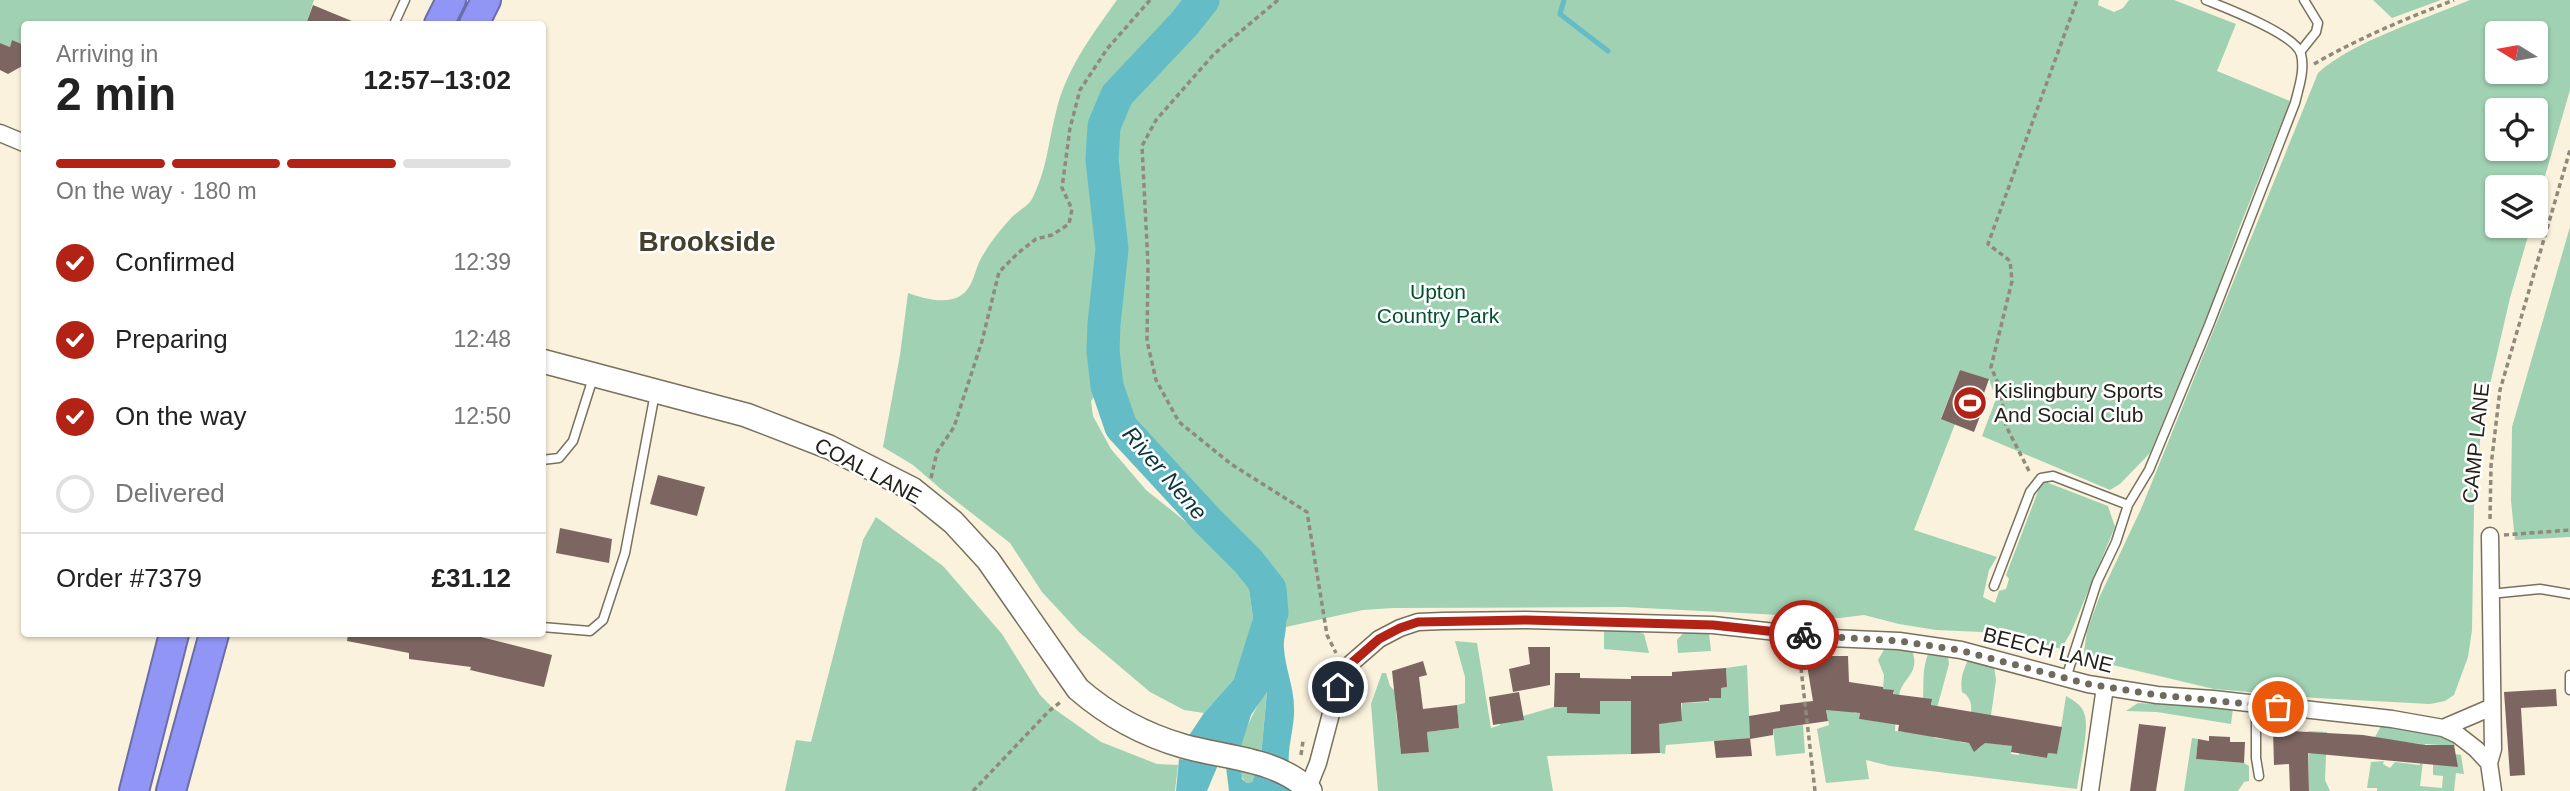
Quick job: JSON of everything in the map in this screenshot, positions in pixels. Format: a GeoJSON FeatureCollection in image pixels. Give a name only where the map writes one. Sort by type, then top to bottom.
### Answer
{"type":"FeatureCollection","features":[{"type":"Feature","properties":{"kind":"highway"},"geometry":{"type":"LineString","coordinates":[[440,21],[451,0]]}},
{"type":"Feature","properties":{"kind":"highway"},"geometry":{"type":"LineString","coordinates":[[476,21],[486,0]]}},
{"type":"Feature","properties":{"kind":"highway"},"geometry":{"type":"LineString","coordinates":[[134,791],[173,637]]}},
{"type":"Feature","properties":{"kind":"highway"},"geometry":{"type":"LineString","coordinates":[[171,791],[213,637]]}},
{"type":"Feature","properties":{"kind":"street"},"geometry":{"type":"LineString","coordinates":[[0,133],[21,142]]}},
{"type":"Feature","properties":{"kind":"street","name":"COAL LANE"},"geometry":{"type":"LineString","coordinates":[[546,362],[746,415],[829,447],[912,489],[953,522],[988,560],[1078,690],[1105,711],[1149,734],[1183,746],[1236,756],[1303,786]]}},
{"type":"Feature","properties":{"kind":"street"},"geometry":{"type":"LineString","coordinates":[[2490,536],[2493,749],[2489,763],[2493,791]]}},
{"type":"Feature","properties":{"kind":"street","name":"BEECH LANE"},"geometry":{"type":"LineString","coordinates":[[1303,786],[1318,763],[1338,687],[1348,666],[1379,639],[1418,622],[1526,620],[1713,625],[1798,635],[1899,641],[1959,650],[2105,687],[2157,695],[2392,719],[2443,728],[2476,748],[2489,763]]}},
{"type":"Feature","properties":{"kind":"street"},"geometry":{"type":"LineString","coordinates":[[2090,791],[2105,687]]}},
{"type":"Feature","properties":{"kind":"street"},"geometry":{"type":"LineString","coordinates":[[2443,728],[2492,707]]}},
{"type":"Feature","properties":{"kind":"lane"},"geometry":{"type":"LineString","coordinates":[[395,21],[405,0]]}},
{"type":"Feature","properties":{"kind":"lane"},"geometry":{"type":"LineString","coordinates":[[2066,678],[2097,582],[2116,542],[2128,505],[2149,470],[2214,312],[2295,103],[2303,70],[2300,52],[2288,37],[2206,0]]}},
{"type":"Feature","properties":{"kind":"lane"},"geometry":{"type":"LineString","coordinates":[[2300,52],[2316,32],[2318,23],[2304,0]]}},
{"type":"Feature","properties":{"kind":"lane"},"geometry":{"type":"LineString","coordinates":[[546,460],[559,458],[573,441],[594,375]]}},
{"type":"Feature","properties":{"kind":"lane"},"geometry":{"type":"LineString","coordinates":[[546,627],[590,631],[603,620],[625,553],[656,391]]}},
{"type":"Feature","properties":{"kind":"lane"},"geometry":{"type":"LineString","coordinates":[[1994,586],[2030,492],[2041,478],[2053,476],[2128,505]]}},
{"type":"Feature","properties":{"kind":"lane"},"geometry":{"type":"LineString","coordinates":[[2490,594],[2540,589],[2570,594]]}},
{"type":"Feature","properties":{"kind":"lane"},"geometry":{"type":"LineString","coordinates":[[2570,675],[2570,690]]}},
{"type":"Feature","properties":{"kind":"lane"},"geometry":{"type":"LineString","coordinates":[[2256,704],[2256,758],[2259,776]]}},
{"type":"Feature","properties":{"kind":"path"},"geometry":{"type":"LineString","coordinates":[[912,489],[931,480],[937,452],[954,426],[982,341],[999,272],[1036,239],[1052,235],[1069,224],[1072,209],[1062,188],[1070,128],[1080,90],[1107,49],[1150,0]]}},
{"type":"Feature","properties":{"kind":"path"},"geometry":{"type":"LineString","coordinates":[[1279,0],[1214,54],[1156,120],[1142,146],[1148,265],[1147,341],[1156,380],[1179,422],[1231,464],[1307,512],[1327,635],[1340,660],[1348,666]]}},
{"type":"Feature","properties":{"kind":"path"},"geometry":{"type":"LineString","coordinates":[[2036,485],[2006,426],[2000,388],[1991,367],[2012,281],[2010,261],[1988,244],[2077,0]]}},
{"type":"Feature","properties":{"kind":"path"},"geometry":{"type":"LineString","coordinates":[[2303,70],[2350,44],[2454,0]]}},
{"type":"Feature","properties":{"kind":"path","name":"CAMP LANE"},"geometry":{"type":"LineString","coordinates":[[2490,536],[2491,466],[2500,390],[2570,150]]}},
{"type":"Feature","properties":{"kind":"path"},"geometry":{"type":"LineString","coordinates":[[2490,536],[2570,530]]}},
{"type":"Feature","properties":{"kind":"path"},"geometry":{"type":"LineString","coordinates":[[1798,635],[1815,791]]}},
{"type":"Feature","properties":{"kind":"path"},"geometry":{"type":"LineString","coordinates":[[973,791],[1049,711],[1078,690]]}},
{"type":"Feature","properties":{"kind":"green space"},"geometry":{"type":"Polygon","coordinates":[[[0,0],[314,0],[307,21],[21,21],[21,44],[12,40],[10,47],[0,43],[0,0]]]}},
{"type":"Feature","properties":{"kind":"green space"},"geometry":{"type":"Polygon","coordinates":[[[1117,0],[1187,0],[1177,16],[1107,97],[1098,130],[1097,186],[1104,255],[1095,316],[1095,352],[1101,388],[1091,401],[1093,416],[1111,449],[1146,490],[1225,553],[1248,582],[1253,618],[1243,656],[1234,679],[1204,713],[1184,710],[1150,692],[1079,632],[1042,592],[1010,543],[913,465],[883,447],[908,293],[927,299],[948,300],[960,296],[969,288],[980,260],[993,240],[1012,217],[1030,202],[1041,178],[1066,81],[1098,26],[1117,0]]]}},
{"type":"Feature","properties":{"kind":"green space","name":"Upton Country Park"},"geometry":{"type":"Polygon","coordinates":[[[1203,0],[2099,0],[2098,5],[2114,12],[2123,8],[2129,0],[2174,0],[2236,24],[2217,71],[2290,101],[2213,301],[2150,453],[2120,484],[2110,490],[1982,436],[1996,399],[1989,379],[1960,370],[1941,418],[1955,424],[1914,530],[1997,557],[1989,570],[1983,597],[1995,603],[1999,591],[2006,589],[2009,579],[2006,575],[2040,486],[2046,482],[2108,506],[2115,527],[2071,632],[2061,649],[2014,636],[1936,630],[1864,615],[1840,618],[1624,607],[1393,608],[1363,610],[1286,627],[1285,597],[1277,576],[1250,545],[1121,427],[1107,386],[1103,351],[1112,249],[1102,160],[1104,126],[1117,95],[1203,0]]]}},
{"type":"Feature","properties":{"kind":"green space"},"geometry":{"type":"Polygon","coordinates":[[[2373,0],[2441,0],[2392,18],[2373,0]]]}},
{"type":"Feature","properties":{"kind":"green space"},"geometry":{"type":"Polygon","coordinates":[[[2470,0],[2570,0],[2570,90],[2545,175],[2485,175],[2485,238],[2528,238],[2510,298],[2482,419],[2474,507],[2472,630],[2468,657],[2454,695],[2445,701],[2430,704],[2214,689],[2083,658],[2087,631],[2099,598],[2141,509],[2318,73],[2350,51],[2470,0]]]}},
{"type":"Feature","properties":{"kind":"green space"},"geometry":{"type":"Polygon","coordinates":[[[2570,227],[2570,537],[2515,540],[2511,501],[2512,427],[2570,227]]]}},
{"type":"Feature","properties":{"kind":"green space"},"geometry":{"type":"Polygon","coordinates":[[[876,517],[943,566],[1002,634],[1040,695],[1053,708],[1101,742],[1157,764],[1178,765],[1175,791],[785,791],[796,740],[811,742],[863,540],[876,517]]]}},
{"type":"Feature","properties":{"kind":"green space"},"geometry":{"type":"Polygon","coordinates":[[[1604,631],[1644,634],[1649,653],[1604,649],[1604,631]]]}},
{"type":"Feature","properties":{"kind":"green space"},"geometry":{"type":"Polygon","coordinates":[[[1685,631],[1709,633],[1711,651],[1678,653],[1677,640],[1685,631]]]}},
{"type":"Feature","properties":{"kind":"green space"},"geometry":{"type":"Polygon","coordinates":[[[1455,641],[1477,643],[1491,728],[1500,725],[1499,717],[1510,722],[1523,720],[1523,716],[1554,707],[1600,713],[1600,698],[1605,701],[1631,701],[1631,707],[1663,707],[1664,723],[1682,721],[1682,703],[1708,702],[1709,698],[1721,698],[1721,688],[1727,687],[1726,668],[1747,665],[1750,738],[1666,745],[1665,754],[1660,753],[1659,732],[1631,732],[1631,754],[1547,756],[1553,791],[1378,791],[1371,704],[1382,673],[1386,673],[1390,686],[1399,695],[1396,713],[1401,754],[1429,752],[1427,732],[1459,728],[1457,705],[1465,703],[1465,677],[1455,641]]]}},
{"type":"Feature","properties":{"kind":"green space"},"geometry":{"type":"Polygon","coordinates":[[[1886,646],[1912,650],[1914,657],[1913,669],[1899,696],[1895,731],[1927,734],[1932,700],[1923,698],[1928,654],[1948,657],[1949,664],[1937,708],[1934,738],[1950,740],[1959,736],[1959,742],[1969,743],[1972,748],[1978,749],[1982,746],[1987,716],[1971,712],[1970,701],[1962,692],[1962,675],[1968,660],[1994,666],[1996,680],[1987,743],[2012,746],[2011,754],[2019,755],[2022,734],[2035,756],[2047,758],[2048,753],[2057,754],[2066,696],[2075,702],[2082,709],[2086,723],[2077,789],[1890,766],[1866,760],[1869,779],[1826,783],[1817,729],[1829,725],[1826,710],[1835,708],[1849,684],[1854,713],[1860,713],[1859,719],[1889,723],[1894,691],[1883,689],[1884,675],[1878,660],[1886,646]]]}},
{"type":"Feature","properties":{"kind":"green space"},"geometry":{"type":"Polygon","coordinates":[[[1267,691],[1261,756],[1252,782],[1247,783],[1240,774],[1239,750],[1249,723],[1267,691]]]}},
{"type":"Feature","properties":{"kind":"green space"},"geometry":{"type":"Polygon","coordinates":[[[2138,703],[2233,709],[2231,724],[2157,712],[2126,711],[2138,703]]]}},
{"type":"Feature","properties":{"kind":"green space"},"geometry":{"type":"Polygon","coordinates":[[[2382,724],[2433,734],[2454,742],[2455,746],[2425,744],[2420,786],[2442,788],[2443,776],[2433,775],[2433,759],[2454,761],[2456,754],[2461,755],[2464,774],[2456,773],[2454,791],[2377,791],[2377,788],[2367,788],[2371,762],[2384,761],[2383,764],[2390,768],[2395,762],[2420,765],[2421,744],[2374,739],[2382,724]]]}},
{"type":"Feature","properties":{"kind":"green space"},"geometry":{"type":"Polygon","coordinates":[[[1803,725],[1805,753],[1776,756],[1773,729],[1803,725]]]}},
{"type":"Feature","properties":{"kind":"green space"},"geometry":{"type":"Polygon","coordinates":[[[2308,731],[2327,732],[2325,780],[2330,791],[2309,791],[2308,731]]]}},
{"type":"Feature","properties":{"kind":"green space"},"geometry":{"type":"Polygon","coordinates":[[[2192,738],[2198,739],[2196,759],[2244,763],[2249,766],[2249,781],[2244,782],[2238,791],[2184,791],[2192,738]]]}},
{"type":"Feature","properties":{"kind":"water"},"geometry":{"type":"Polygon","coordinates":[[[1268,565],[1281,586],[1286,609],[1284,648],[1294,707],[1289,766],[1261,756],[1267,692],[1251,715],[1240,749],[1188,737],[1204,713],[1234,679],[1253,618],[1248,582],[1268,565]]]}},
{"type":"Feature","properties":{"kind":"water"},"geometry":{"type":"Polygon","coordinates":[[[1179,759],[1218,765],[1207,791],[1176,791],[1179,759]]]}},
{"type":"Feature","properties":{"kind":"water"},"geometry":{"type":"Polygon","coordinates":[[[1226,767],[1241,771],[1242,779],[1247,783],[1252,782],[1255,774],[1271,779],[1289,791],[1229,791],[1226,767]]]}},
{"type":"Feature","properties":{"kind":"building"},"geometry":{"type":"Polygon","coordinates":[[[313,5],[352,21],[307,21],[313,5]]]}},
{"type":"Feature","properties":{"kind":"building"},"geometry":{"type":"Polygon","coordinates":[[[12,40],[21,44],[21,67],[8,74],[0,70],[0,43],[10,47],[12,40]]]}},
{"type":"Feature","properties":{"kind":"building"},"geometry":{"type":"Polygon","coordinates":[[[1960,370],[1989,379],[1983,396],[1987,398],[1974,432],[1941,419],[1960,370]]]}},
{"type":"Feature","properties":{"kind":"building"},"geometry":{"type":"Polygon","coordinates":[[[658,475],[705,487],[697,516],[650,504],[658,475]]]}},
{"type":"Feature","properties":{"kind":"building"},"geometry":{"type":"Polygon","coordinates":[[[560,528],[612,539],[609,563],[556,553],[560,528]]]}},
{"type":"Feature","properties":{"kind":"building"},"geometry":{"type":"Polygon","coordinates":[[[348,637],[481,637],[552,655],[544,687],[470,670],[471,667],[409,659],[409,653],[347,641],[348,637]]]}},
{"type":"Feature","properties":{"kind":"building"},"geometry":{"type":"Polygon","coordinates":[[[1528,647],[1550,647],[1550,685],[1513,692],[1509,669],[1530,664],[1528,647]]]}},
{"type":"Feature","properties":{"kind":"building"},"geometry":{"type":"Polygon","coordinates":[[[1848,656],[1849,682],[1894,690],[1893,694],[1932,699],[1931,705],[2062,727],[2057,754],[2048,753],[2047,758],[2011,752],[2012,746],[1985,743],[1974,752],[1969,743],[1898,731],[1899,725],[1859,719],[1860,713],[1826,710],[1828,721],[1773,729],[1773,735],[1750,739],[1749,716],[1780,711],[1780,705],[1813,701],[1806,659],[1848,656]]]}},
{"type":"Feature","properties":{"kind":"building"},"geometry":{"type":"Polygon","coordinates":[[[1423,661],[1427,675],[1419,677],[1423,709],[1457,705],[1459,728],[1427,732],[1429,752],[1401,754],[1392,671],[1423,661]]]}},
{"type":"Feature","properties":{"kind":"building"},"geometry":{"type":"Polygon","coordinates":[[[1726,668],[1727,687],[1721,688],[1721,698],[1681,703],[1682,721],[1659,724],[1660,753],[1631,754],[1631,701],[1600,701],[1600,714],[1567,713],[1567,707],[1554,707],[1555,673],[1580,673],[1580,678],[1631,679],[1631,676],[1672,676],[1672,672],[1726,668]]]}},
{"type":"Feature","properties":{"kind":"building"},"geometry":{"type":"Polygon","coordinates":[[[2556,689],[2557,706],[2521,708],[2525,775],[2510,776],[2504,692],[2556,689]]]}},
{"type":"Feature","properties":{"kind":"building"},"geometry":{"type":"Polygon","coordinates":[[[1519,692],[1524,720],[1493,725],[1489,697],[1519,692]]]}},
{"type":"Feature","properties":{"kind":"building"},"geometry":{"type":"Polygon","coordinates":[[[2139,724],[2166,727],[2156,791],[2130,791],[2139,724]]]}},
{"type":"Feature","properties":{"kind":"building"},"geometry":{"type":"Polygon","coordinates":[[[2273,730],[2363,735],[2425,745],[2454,745],[2458,767],[2308,753],[2309,791],[2290,791],[2289,764],[2274,765],[2273,730]]]}},
{"type":"Feature","properties":{"kind":"building"},"geometry":{"type":"Polygon","coordinates":[[[2209,736],[2230,737],[2230,742],[2245,742],[2244,763],[2196,759],[2198,739],[2209,741],[2209,736]]]}},
{"type":"Feature","properties":{"kind":"building"},"geometry":{"type":"Polygon","coordinates":[[[1750,738],[1752,756],[1716,758],[1714,741],[1750,738]]]}},
{"type":"Feature","properties":{"kind":"waterway","name":"River Nene"},"geometry":{"type":"LineString","coordinates":[[1203,0],[1117,95],[1104,126],[1102,160],[1112,249],[1103,351],[1107,386],[1121,427],[1248,561],[1270,589],[1272,613]]}},
{"type":"Feature","properties":{"kind":"waterway"},"geometry":{"type":"LineString","coordinates":[[1564,0],[1560,14],[1608,51]]}},
{"type":"Feature","properties":{"kind":"way so far"},"geometry":{"type":"LineString","coordinates":[[1804,635],[1899,641],[1959,650],[2088,684],[2157,695],[2278,707]]}},
{"type":"Feature","properties":{"kind":"place","name":"Kislingbury Sports And Social Club"},"geometry":{"type":"Point","coordinates":[1970,403]}},
{"type":"Feature","properties":{"kind":"district","name":"Brookside"},"geometry":{"type":"Point","coordinates":[707,241]}},
{"type":"Feature","properties":{"kind":"route"},"geometry":{"type":"LineString","coordinates":[[1338,687],[1348,666],[1379,639],[1418,622],[1526,620],[1713,625],[1804,635]]}}]}
